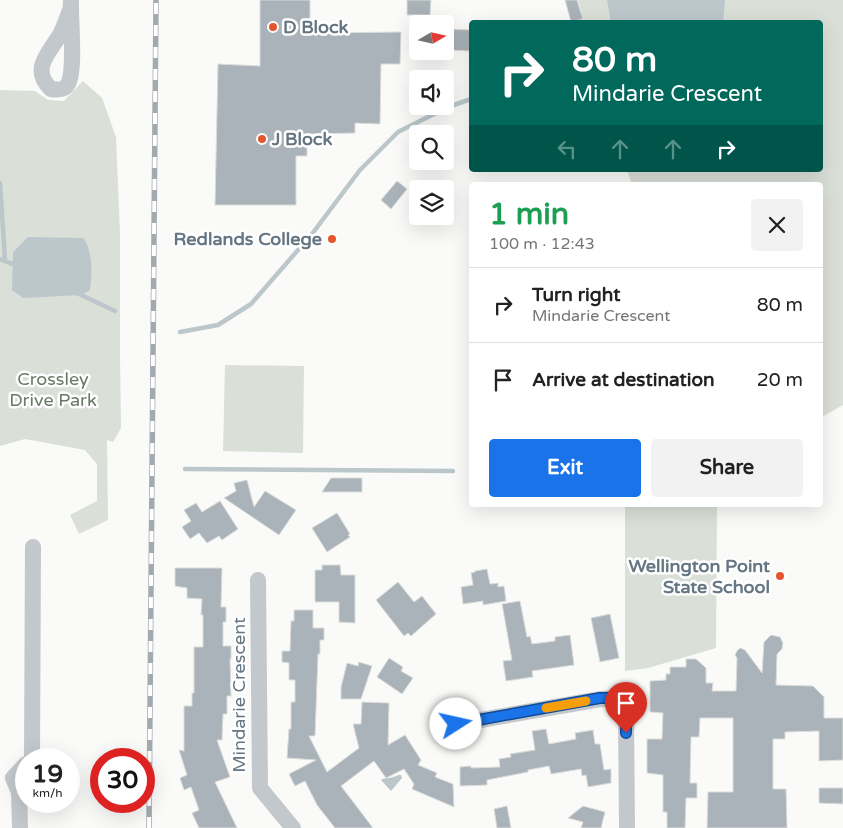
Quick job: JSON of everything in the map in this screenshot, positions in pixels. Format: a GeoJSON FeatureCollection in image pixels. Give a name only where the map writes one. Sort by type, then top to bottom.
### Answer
{"type":"FeatureCollection","features":[{"type":"Feature","properties":{"kind":"street"},"geometry":{"type":"LineString","coordinates":[[32,748],[33,547]]}},
{"type":"Feature","properties":{"kind":"street","name":"Mindarie Crescent"},"geometry":{"type":"LineString","coordinates":[[258,580],[260,788],[293,828]]}},
{"type":"Feature","properties":{"kind":"street"},"geometry":{"type":"LineString","coordinates":[[446,726],[600,698],[621,698],[626,714],[627,828]]}},
{"type":"Feature","properties":{"kind":"street"},"geometry":{"type":"LineString","coordinates":[[6,778],[19,792],[20,828]]}},
{"type":"Feature","properties":{"kind":"green space"},"geometry":{"type":"Polygon","coordinates":[[[578,0],[843,0],[843,405],[823,416],[823,182],[631,182],[628,172],[823,172],[823,20],[583,20],[578,0]]]}},
{"type":"Feature","properties":{"kind":"green space","name":"Crossley Drive Park"},"geometry":{"type":"Polygon","coordinates":[[[83,81],[102,98],[116,137],[120,233],[121,428],[113,442],[107,440],[108,520],[79,534],[70,515],[97,501],[97,464],[85,450],[25,439],[0,446],[0,90],[35,91],[48,100],[64,101],[83,81]]]}},
{"type":"Feature","properties":{"kind":"green space"},"geometry":{"type":"Polygon","coordinates":[[[225,365],[304,366],[303,453],[223,451],[225,365]]]}},
{"type":"Feature","properties":{"kind":"green space"},"geometry":{"type":"Polygon","coordinates":[[[625,507],[717,507],[716,648],[648,668],[625,671],[625,507]]]}},
{"type":"Feature","properties":{"kind":"shaded area"},"geometry":{"type":"Polygon","coordinates":[[[607,0],[725,0],[723,20],[611,20],[607,0]]]}},
{"type":"Feature","properties":{"kind":"shaded area"},"geometry":{"type":"Polygon","coordinates":[[[28,237],[84,238],[91,263],[90,290],[81,295],[23,298],[12,290],[13,252],[28,237]]]}},
{"type":"Feature","properties":{"kind":"shaded area"},"geometry":{"type":"Polygon","coordinates":[[[401,775],[402,778],[391,791],[381,780],[393,777],[401,775]]]}},
{"type":"Feature","properties":{"kind":"building"},"geometry":{"type":"Polygon","coordinates":[[[260,0],[310,0],[310,33],[401,32],[400,64],[381,64],[380,124],[355,123],[355,133],[307,134],[307,156],[296,156],[296,205],[215,205],[218,64],[260,66],[260,0]]]}},
{"type":"Feature","properties":{"kind":"building"},"geometry":{"type":"Polygon","coordinates":[[[407,0],[431,0],[430,15],[407,15],[407,0]]]}},
{"type":"Feature","properties":{"kind":"building"},"geometry":{"type":"Polygon","coordinates":[[[565,0],[577,0],[583,19],[570,20],[565,0]]]}},
{"type":"Feature","properties":{"kind":"building"},"geometry":{"type":"Polygon","coordinates":[[[454,29],[469,30],[469,51],[454,50],[454,29]]]}},
{"type":"Feature","properties":{"kind":"building"},"geometry":{"type":"Polygon","coordinates":[[[397,181],[407,189],[391,209],[381,200],[397,181]]]}},
{"type":"Feature","properties":{"kind":"building"},"geometry":{"type":"Polygon","coordinates":[[[331,478],[362,478],[362,492],[322,492],[331,478]]]}},
{"type":"Feature","properties":{"kind":"building"},"geometry":{"type":"Polygon","coordinates":[[[247,480],[254,507],[265,491],[296,510],[279,535],[224,498],[236,491],[234,483],[247,480]]]}},
{"type":"Feature","properties":{"kind":"building"},"geometry":{"type":"Polygon","coordinates":[[[220,501],[238,529],[222,540],[219,536],[207,543],[199,533],[190,539],[182,527],[191,521],[184,510],[196,503],[202,512],[220,501]]]}},
{"type":"Feature","properties":{"kind":"building"},"geometry":{"type":"Polygon","coordinates":[[[337,513],[350,537],[327,552],[312,528],[337,513]]]}},
{"type":"Feature","properties":{"kind":"building"},"geometry":{"type":"Polygon","coordinates":[[[322,565],[340,565],[341,575],[355,575],[355,623],[339,622],[339,602],[315,602],[315,570],[322,570],[322,565]]]}},
{"type":"Feature","properties":{"kind":"building"},"geometry":{"type":"Polygon","coordinates":[[[175,568],[222,568],[221,607],[226,607],[226,622],[223,622],[223,646],[231,646],[231,696],[227,696],[227,714],[223,714],[222,740],[217,740],[230,777],[215,782],[237,828],[199,828],[192,813],[199,810],[191,787],[184,790],[180,778],[187,775],[179,750],[184,751],[184,706],[192,706],[192,693],[194,693],[194,647],[203,647],[203,615],[201,615],[202,599],[187,598],[187,588],[175,586],[175,568]]]}},
{"type":"Feature","properties":{"kind":"building"},"geometry":{"type":"Polygon","coordinates":[[[487,569],[490,584],[498,583],[498,587],[504,586],[506,601],[483,605],[483,601],[463,604],[461,587],[473,585],[471,573],[487,569]]]}},
{"type":"Feature","properties":{"kind":"building"},"geometry":{"type":"Polygon","coordinates":[[[398,582],[414,602],[422,596],[436,614],[411,636],[408,633],[404,636],[376,600],[398,582]]]}},
{"type":"Feature","properties":{"kind":"building"},"geometry":{"type":"Polygon","coordinates":[[[520,601],[527,637],[530,636],[532,644],[555,641],[555,637],[570,635],[574,665],[532,671],[533,677],[506,681],[503,661],[512,660],[502,604],[520,601]]]}},
{"type":"Feature","properties":{"kind":"building"},"geometry":{"type":"Polygon","coordinates":[[[294,610],[313,610],[313,628],[324,628],[324,640],[320,640],[320,654],[318,654],[315,736],[309,736],[327,772],[359,748],[353,724],[361,724],[362,702],[389,703],[388,745],[405,735],[421,760],[418,765],[437,773],[435,777],[453,784],[454,807],[412,789],[414,784],[404,769],[386,778],[374,761],[341,786],[373,828],[335,828],[317,805],[305,781],[295,786],[289,774],[316,760],[287,758],[289,729],[291,729],[291,702],[295,702],[295,680],[289,680],[289,663],[282,662],[282,651],[290,651],[291,621],[294,621],[294,610]]]}},
{"type":"Feature","properties":{"kind":"building"},"geometry":{"type":"Polygon","coordinates":[[[610,614],[619,658],[600,662],[591,618],[610,614]]]}},
{"type":"Feature","properties":{"kind":"building"},"geometry":{"type":"Polygon","coordinates":[[[771,635],[780,637],[783,643],[782,649],[777,654],[776,685],[813,686],[824,697],[824,718],[843,718],[843,760],[819,761],[819,731],[785,732],[785,739],[773,739],[773,789],[786,789],[787,828],[707,828],[708,792],[733,792],[733,718],[700,718],[699,737],[691,737],[690,783],[697,783],[697,798],[686,798],[685,828],[667,828],[667,812],[663,812],[663,775],[647,773],[647,739],[662,739],[663,713],[650,712],[650,681],[666,680],[666,674],[670,674],[670,667],[686,667],[686,659],[696,659],[706,668],[706,683],[713,683],[712,691],[736,691],[737,658],[735,655],[737,651],[740,648],[745,650],[762,673],[764,642],[771,635]]]}},
{"type":"Feature","properties":{"kind":"building"},"geometry":{"type":"Polygon","coordinates":[[[389,658],[403,667],[401,671],[413,678],[402,694],[377,677],[389,658]]]}},
{"type":"Feature","properties":{"kind":"building"},"geometry":{"type":"Polygon","coordinates":[[[359,662],[372,666],[361,699],[341,699],[341,687],[347,663],[358,666],[359,662]]]}},
{"type":"Feature","properties":{"kind":"building"},"geometry":{"type":"Polygon","coordinates":[[[546,729],[549,744],[576,739],[575,733],[593,730],[595,744],[600,744],[604,770],[611,769],[611,783],[588,787],[586,775],[582,776],[581,769],[551,774],[549,766],[487,780],[487,785],[460,786],[460,767],[500,767],[499,759],[511,757],[510,754],[535,750],[532,731],[546,729]]]}},
{"type":"Feature","properties":{"kind":"building"},"geometry":{"type":"Polygon","coordinates":[[[819,788],[843,788],[843,804],[819,803],[819,788]]]}},
{"type":"Feature","properties":{"kind":"building"},"geometry":{"type":"Polygon","coordinates":[[[507,806],[511,828],[497,828],[494,809],[507,806]]]}},
{"type":"Feature","properties":{"kind":"building"},"geometry":{"type":"Polygon","coordinates":[[[583,806],[605,812],[601,828],[581,828],[583,822],[568,818],[583,806]]]}},
{"type":"Feature","properties":{"kind":"waterway"},"geometry":{"type":"LineString","coordinates":[[180,332],[218,325],[251,304],[312,234],[360,170],[398,132],[448,107],[469,100]]}},
{"type":"Feature","properties":{"kind":"waterway"},"geometry":{"type":"LineString","coordinates":[[0,183],[5,260]]}},
{"type":"Feature","properties":{"kind":"waterway"},"geometry":{"type":"LineString","coordinates":[[0,259],[17,266]]}},
{"type":"Feature","properties":{"kind":"waterway"},"geometry":{"type":"LineString","coordinates":[[77,293],[115,311]]}},
{"type":"Feature","properties":{"kind":"waterway"},"geometry":{"type":"LineString","coordinates":[[185,469],[453,471]]}},
{"type":"Feature","properties":{"kind":"railway"},"geometry":{"type":"LineString","coordinates":[[149,828],[156,0]]}},
{"type":"Feature","properties":{"kind":"slow traffic"},"geometry":{"type":"LineString","coordinates":[[546,708],[586,701]]}},
{"type":"Feature","properties":{"kind":"place","name":"D Block"},"geometry":{"type":"Point","coordinates":[273,27]}},
{"type":"Feature","properties":{"kind":"place","name":"J Block"},"geometry":{"type":"Point","coordinates":[262,139]}},
{"type":"Feature","properties":{"kind":"place","name":"Redlands College"},"geometry":{"type":"Point","coordinates":[332,239]}},
{"type":"Feature","properties":{"kind":"place","name":"Wellington Point State School"},"geometry":{"type":"Point","coordinates":[780,576]}},
{"type":"Feature","properties":{"kind":"route"},"geometry":{"type":"LineString","coordinates":[[456,724],[600,698],[621,698],[626,714],[626,733]]}}]}
